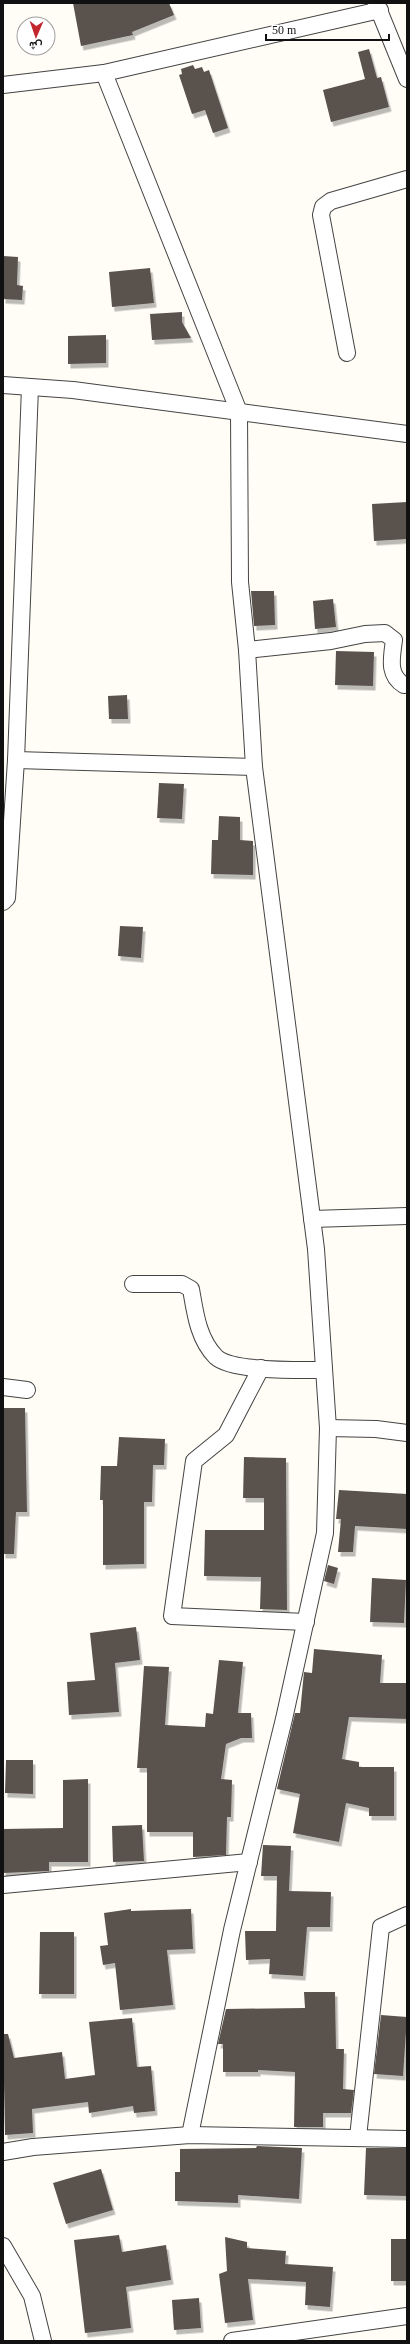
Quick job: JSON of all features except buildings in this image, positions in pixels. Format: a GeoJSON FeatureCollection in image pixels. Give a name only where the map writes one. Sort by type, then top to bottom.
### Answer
{"type":"FeatureCollection","features":[{"type":"Feature","properties":{"kind":"street"},"geometry":{"type":"LineString","coordinates":[[3,85],[104,73],[378,6],[407,79]]}},
{"type":"Feature","properties":{"kind":"street"},"geometry":{"type":"LineString","coordinates":[[104,73],[239,412],[240,582],[247,650],[254,767],[312,1219],[328,1428],[325,1532],[306,1622],[232,1930],[190,2135]]}},
{"type":"Feature","properties":{"kind":"street"},"geometry":{"type":"LineString","coordinates":[[347,353],[322,215],[323,206],[331,201],[407,179]]}},
{"type":"Feature","properties":{"kind":"street"},"geometry":{"type":"LineString","coordinates":[[3,385],[73,390],[407,434]]}},
{"type":"Feature","properties":{"kind":"street"},"geometry":{"type":"LineString","coordinates":[[3,902],[7,898],[16,760],[30,387]]}},
{"type":"Feature","properties":{"kind":"street"},"geometry":{"type":"LineString","coordinates":[[247,650],[331,641],[365,634],[385,633],[394,640],[392,672],[397,681],[404,685]]}},
{"type":"Feature","properties":{"kind":"street"},"geometry":{"type":"LineString","coordinates":[[16,760],[254,767]]}},
{"type":"Feature","properties":{"kind":"street"},"geometry":{"type":"LineString","coordinates":[[312,1219],[407,1216]]}},
{"type":"Feature","properties":{"kind":"street"},"geometry":{"type":"LineString","coordinates":[[133,1284],[182,1284],[191,1289],[196,1321],[216,1357],[228,1363],[261,1368],[324,1370]]}},
{"type":"Feature","properties":{"kind":"street"},"geometry":{"type":"LineString","coordinates":[[261,1368],[226,1435],[194,1462],[172,1616],[306,1622]]}},
{"type":"Feature","properties":{"kind":"street"},"geometry":{"type":"LineString","coordinates":[[3,1387],[27,1390]]}},
{"type":"Feature","properties":{"kind":"street"},"geometry":{"type":"LineString","coordinates":[[328,1428],[376,1429],[407,1433]]}},
{"type":"Feature","properties":{"kind":"street"},"geometry":{"type":"LineString","coordinates":[[3,1885],[249,1862]]}},
{"type":"Feature","properties":{"kind":"street"},"geometry":{"type":"LineString","coordinates":[[358,2137],[381,1927],[407,1915]]}},
{"type":"Feature","properties":{"kind":"street"},"geometry":{"type":"LineString","coordinates":[[3,2152],[33,2147],[190,2135],[407,2138]]}},
{"type":"Feature","properties":{"kind":"street"},"geometry":{"type":"LineString","coordinates":[[3,2246],[32,2296],[43,2341]]}},
{"type":"Feature","properties":{"kind":"street"},"geometry":{"type":"LineString","coordinates":[[232,2341],[407,2316]]}}]}
